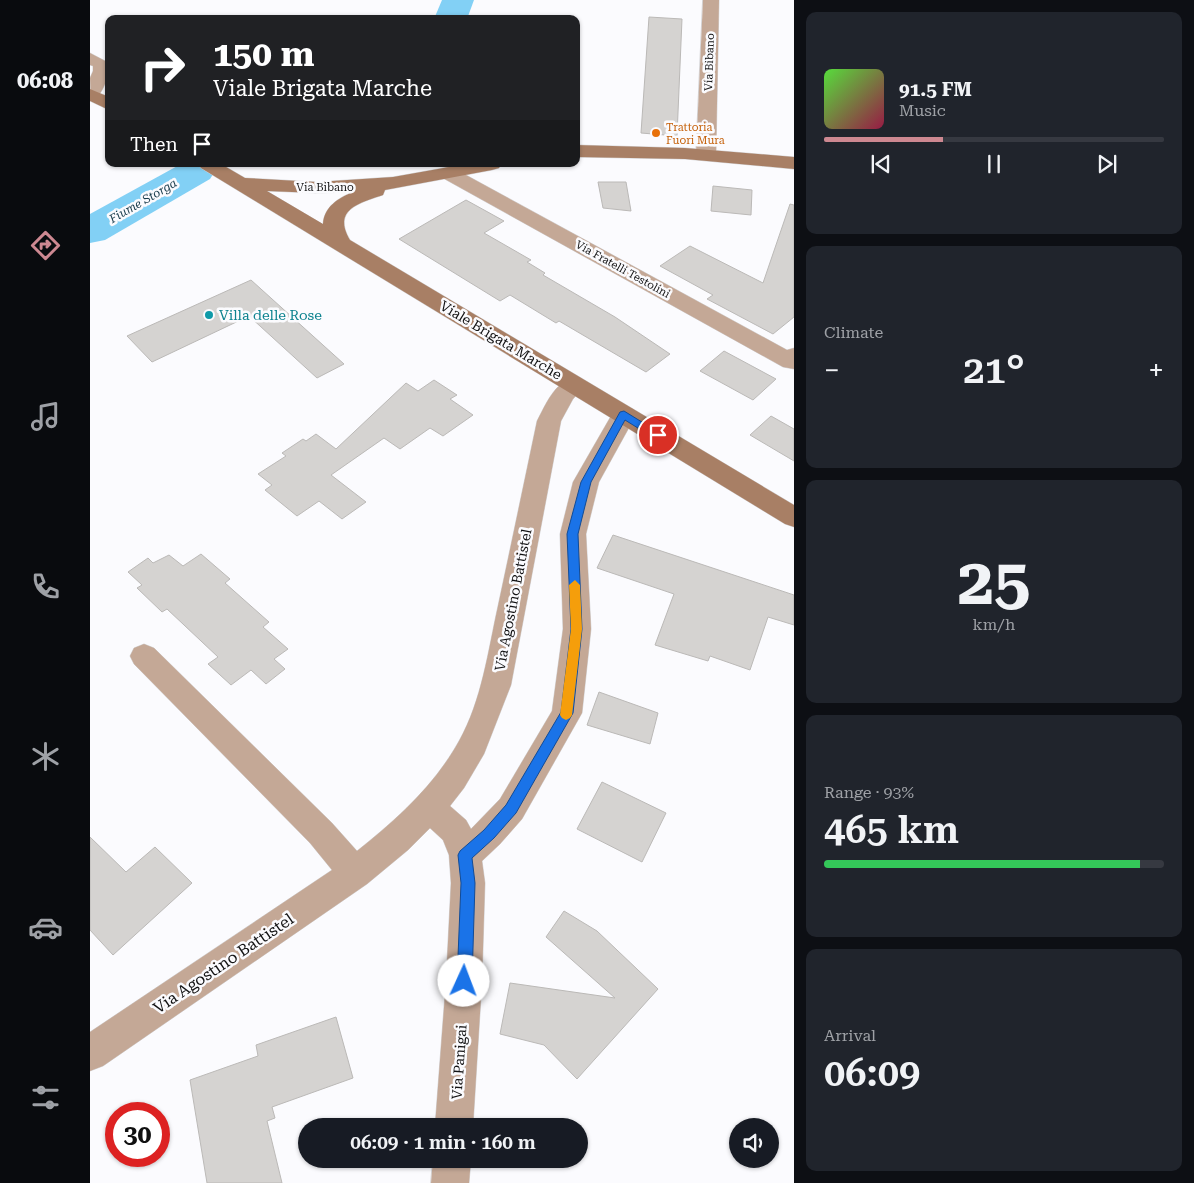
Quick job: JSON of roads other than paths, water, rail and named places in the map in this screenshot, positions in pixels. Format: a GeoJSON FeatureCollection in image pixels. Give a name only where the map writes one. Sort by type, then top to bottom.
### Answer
{"type":"FeatureCollection","features":[{"type":"Feature","properties":{"kind":"street","name":"Via Bibano"},"geometry":{"type":"LineString","coordinates":[[706,154],[711,0]]}},
{"type":"Feature","properties":{"kind":"street"},"geometry":{"type":"LineString","coordinates":[[90,58],[101,64],[102,72],[90,94],[105,103]]}},
{"type":"Feature","properties":{"kind":"street"},"geometry":{"type":"LineString","coordinates":[[580,151],[632,150],[706,154],[794,163]]}},
{"type":"Feature","properties":{"kind":"street","name":"Viale Brigata Marche"},"geometry":{"type":"LineString","coordinates":[[213,167],[794,517]]}},
{"type":"Feature","properties":{"kind":"street","name":"Via Bibano"},"geometry":{"type":"LineString","coordinates":[[239,182],[309,188],[361,186],[411,180],[477,167]]}},
{"type":"Feature","properties":{"kind":"street","name":"Via Fratelli Testolini"},"geometry":{"type":"LineString","coordinates":[[448,173],[791,362],[794,356]]}},
{"type":"Feature","properties":{"kind":"street","name":"Via Bibano"},"geometry":{"type":"LineString","coordinates":[[341,243],[333,232],[332,220],[337,209],[365,194],[411,180]]}},
{"type":"Feature","properties":{"kind":"street"},"geometry":{"type":"LineString","coordinates":[[284,208],[292,195],[309,188]]}},
{"type":"Feature","properties":{"kind":"street"},"geometry":{"type":"LineString","coordinates":[[284,208],[331,203],[365,194]]}},
{"type":"Feature","properties":{"kind":"street","name":"Via Agostino Battistel"},"geometry":{"type":"LineString","coordinates":[[90,1053],[355,873],[397,839],[429,808],[452,778],[473,745],[496,686],[549,421],[564,394],[574,385]]}},
{"type":"Feature","properties":{"kind":"street"},"geometry":{"type":"LineString","coordinates":[[429,808],[455,830],[465,855],[489,834],[511,809],[567,713],[577,629],[573,534],[586,482],[624,415]]}},
{"type":"Feature","properties":{"kind":"street"},"geometry":{"type":"LineString","coordinates":[[144,656],[321,833],[355,873]]}},
{"type":"Feature","properties":{"kind":"street","name":"Via Panigai"},"geometry":{"type":"LineString","coordinates":[[455,1118],[464,981],[468,883],[465,855]]}},
{"type":"Feature","properties":{"kind":"street"},"geometry":{"type":"LineString","coordinates":[[450,1183],[451,1168]]}},
{"type":"Feature","properties":{"kind":"waterway","name":"Fiume Storga"},"geometry":{"type":"LineString","coordinates":[[452,15],[458,0]]}},
{"type":"Feature","properties":{"kind":"waterway","name":"Fiume Storga"},"geometry":{"type":"LineString","coordinates":[[90,231],[196,171]]}},
{"type":"Feature","properties":{"kind":"place","name":"Trattoria Fuori Mura"},"geometry":{"type":"Point","coordinates":[656,133]}},
{"type":"Feature","properties":{"kind":"place","name":"Villa delle Rose"},"geometry":{"type":"Point","coordinates":[209,315]}}]}
